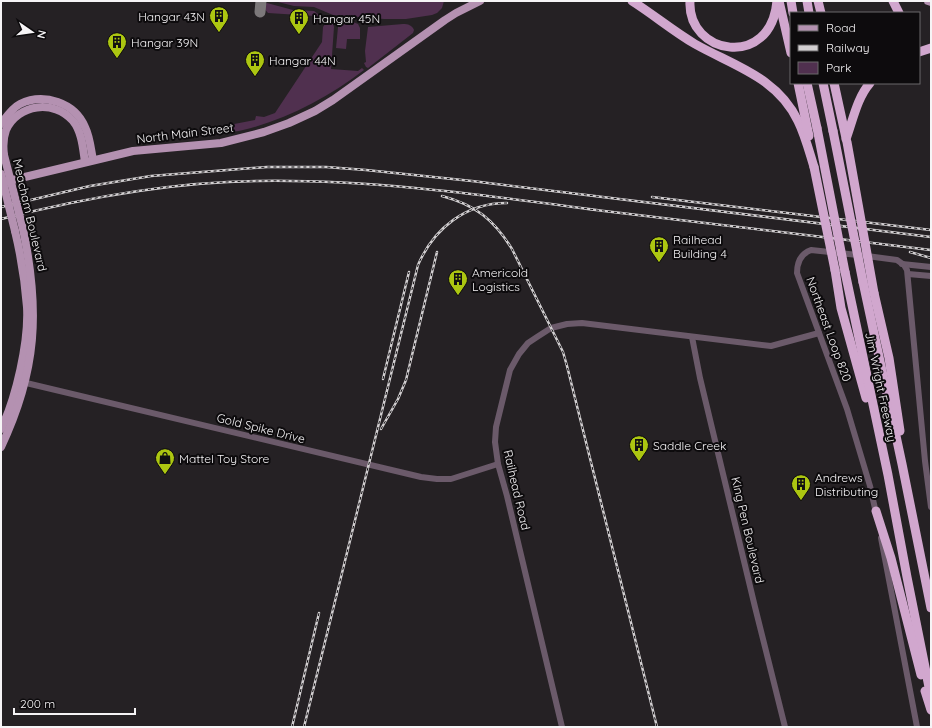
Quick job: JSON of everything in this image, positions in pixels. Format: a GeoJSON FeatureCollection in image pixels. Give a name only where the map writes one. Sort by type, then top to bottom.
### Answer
{"type":"FeatureCollection","features":[{"type":"Feature","properties":{"kind":"highway"},"geometry":{"type":"LineString","coordinates":[[632,1],[694,43],[756,75],[768,83],[802,120]]}},
{"type":"Feature","properties":{"kind":"highway"},"geometry":{"type":"LineString","coordinates":[[690,1],[691,14],[704,36],[720,45],[737,47],[747,45],[763,36],[775,16],[778,1]]}},
{"type":"Feature","properties":{"kind":"highway"},"geometry":{"type":"LineString","coordinates":[[778,1],[790,49]]}},
{"type":"Feature","properties":{"kind":"highway"},"geometry":{"type":"LineString","coordinates":[[791,1],[793,12]]}},
{"type":"Feature","properties":{"kind":"highway"},"geometry":{"type":"LineString","coordinates":[[807,1],[809,12]]}},
{"type":"Feature","properties":{"kind":"highway"},"geometry":{"type":"LineString","coordinates":[[818,1],[821,12]]}},
{"type":"Feature","properties":{"kind":"highway"},"geometry":{"type":"LineString","coordinates":[[893,1],[898,12]]}},
{"type":"Feature","properties":{"kind":"highway"},"geometry":{"type":"LineString","coordinates":[[920,52],[931,48]]}},
{"type":"Feature","properties":{"kind":"highway"},"geometry":{"type":"LineString","coordinates":[[798,84],[802,120],[812,153],[835,270],[842,315],[888,475]]}},
{"type":"Feature","properties":{"kind":"highway","name":"Jim Wright Freeway"},"geometry":{"type":"LineString","coordinates":[[807,84],[844,272],[888,475],[931,697]]}},
{"type":"Feature","properties":{"kind":"highway","name":"Jim Wright Freeway"},"geometry":{"type":"LineString","coordinates":[[823,84],[931,608]]}},
{"type":"Feature","properties":{"kind":"highway"},"geometry":{"type":"LineString","coordinates":[[834,84],[874,293],[889,358],[897,404],[902,445],[902,464]]}},
{"type":"Feature","properties":{"kind":"highway"},"geometry":{"type":"LineString","coordinates":[[846,141],[858,104],[869,84]]}},
{"type":"Feature","properties":{"kind":"highway"},"geometry":{"type":"LineString","coordinates":[[876,511],[891,558],[931,710]]}},
{"type":"Feature","properties":{"kind":"main road","name":"North Main Street"},"geometry":{"type":"LineString","coordinates":[[1,182],[133,151],[220,143],[276,128],[315,111],[333,100],[445,20],[480,1]]}},
{"type":"Feature","properties":{"kind":"main road"},"geometry":{"type":"LineString","coordinates":[[1,124],[6,116],[19,104],[33,99],[52,99],[67,106],[78,116],[86,127],[89,161]]}},
{"type":"Feature","properties":{"kind":"main road","name":"Meacham Boulevard"},"geometry":{"type":"LineString","coordinates":[[19,230],[3,144],[6,131],[12,121],[23,111],[34,107],[50,107],[63,113],[72,121],[78,131],[89,161]]}},
{"type":"Feature","properties":{"kind":"main road","name":"Meacham Boulevard"},"geometry":{"type":"LineString","coordinates":[[1,174],[30,262],[33,308],[32,347],[10,428],[1,447]]}},
{"type":"Feature","properties":{"kind":"main road","name":"Meacham Boulevard"},"geometry":{"type":"LineString","coordinates":[[1,429],[22,382]]}},
{"type":"Feature","properties":{"kind":"street","name":"Northeast Loop 820"},"geometry":{"type":"LineString","coordinates":[[902,264],[896,260],[817,250],[806,252],[801,257],[797,273],[847,409],[870,486],[917,727]]}},
{"type":"Feature","properties":{"kind":"street"},"geometry":{"type":"LineString","coordinates":[[902,264],[931,267]]}},
{"type":"Feature","properties":{"kind":"street"},"geometry":{"type":"LineString","coordinates":[[902,264],[907,270],[908,274],[929,469],[931,507]]}},
{"type":"Feature","properties":{"kind":"street"},"geometry":{"type":"LineString","coordinates":[[908,274],[931,276]]}},
{"type":"Feature","properties":{"kind":"street","name":"Railhead Road"},"geometry":{"type":"LineString","coordinates":[[562,727],[508,496],[498,464],[495,442],[496,427],[510,370],[519,354],[528,343],[551,328],[568,324],[582,323],[771,346],[819,333]]}},
{"type":"Feature","properties":{"kind":"street","name":"King Pen Boulevard"},"geometry":{"type":"LineString","coordinates":[[692,337],[700,378],[785,727]]}},
{"type":"Feature","properties":{"kind":"street","name":"Gold Spike Drive"},"geometry":{"type":"LineString","coordinates":[[22,382],[421,477],[451,479],[498,464]]}},
{"type":"Feature","properties":{"kind":"green space"},"geometry":{"type":"Polygon","coordinates":[[[274,1],[444,1],[442,8],[437,13],[432,15],[406,19],[384,19],[333,15],[314,7],[294,6],[274,1]]]}},
{"type":"Feature","properties":{"kind":"green space"},"geometry":{"type":"Polygon","coordinates":[[[267,3],[293,10],[314,11],[326,20],[323,22],[315,21],[315,16],[268,13],[263,7],[267,3]]]}},
{"type":"Feature","properties":{"kind":"green space"},"geometry":{"type":"Polygon","coordinates":[[[330,22],[334,27],[331,69],[358,71],[362,68],[364,70],[324,97],[282,118],[251,128],[230,131],[229,125],[255,120],[256,116],[264,117],[275,113],[322,42],[323,27],[325,24],[330,22]]]}},
{"type":"Feature","properties":{"kind":"green space"},"geometry":{"type":"Polygon","coordinates":[[[343,22],[353,22],[358,24],[360,28],[360,39],[347,39],[346,49],[336,48],[338,27],[343,22]]]}},
{"type":"Feature","properties":{"kind":"green space"},"geometry":{"type":"Polygon","coordinates":[[[403,24],[412,27],[414,30],[413,33],[368,68],[366,67],[364,63],[366,62],[365,51],[368,27],[403,24]]]}},
{"type":"Feature","properties":{"kind":"taxiway"},"geometry":{"type":"LineString","coordinates":[[260,12],[261,1]]}},
{"type":"Feature","properties":{"kind":"railway"},"geometry":{"type":"LineString","coordinates":[[1,207],[90,186],[151,176],[267,167],[326,167],[472,181],[931,237]]}},
{"type":"Feature","properties":{"kind":"railway"},"geometry":{"type":"LineString","coordinates":[[1,219],[64,204],[128,192],[192,184],[300,181],[431,190],[931,250]]}},
{"type":"Feature","properties":{"kind":"railway"},"geometry":{"type":"LineString","coordinates":[[442,196],[465,204],[483,215],[505,239],[512,249],[563,352],[657,727]]}},
{"type":"Feature","properties":{"kind":"railway"},"geometry":{"type":"LineString","coordinates":[[652,197],[931,230]]}},
{"type":"Feature","properties":{"kind":"railway"},"geometry":{"type":"LineString","coordinates":[[304,727],[418,265],[433,240],[442,229],[453,220],[478,207],[507,203]]}},
{"type":"Feature","properties":{"kind":"railway"},"geometry":{"type":"LineString","coordinates":[[381,429],[398,399],[406,380],[437,252]]}},
{"type":"Feature","properties":{"kind":"railway"},"geometry":{"type":"LineString","coordinates":[[910,252],[931,258]]}},
{"type":"Feature","properties":{"kind":"railway"},"geometry":{"type":"LineString","coordinates":[[383,379],[409,272]]}},
{"type":"Feature","properties":{"kind":"railway"},"geometry":{"type":"LineString","coordinates":[[292,727],[319,613]]}},
{"type":"Feature","properties":{"kind":"place","name":"Hangar 43N"},"geometry":{"type":"Point","coordinates":[219,33]}},
{"type":"Feature","properties":{"kind":"place","name":"Hangar 45N"},"geometry":{"type":"Point","coordinates":[299,35]}},
{"type":"Feature","properties":{"kind":"place","name":"Hangar 39N"},"geometry":{"type":"Point","coordinates":[117,59]}},
{"type":"Feature","properties":{"kind":"place","name":"Hangar 44N"},"geometry":{"type":"Point","coordinates":[255,77]}},
{"type":"Feature","properties":{"kind":"place","name":"Railhead Building 4"},"geometry":{"type":"Point","coordinates":[659,263]}},
{"type":"Feature","properties":{"kind":"place","name":"Americold Logistics"},"geometry":{"type":"Point","coordinates":[458,296]}},
{"type":"Feature","properties":{"kind":"place","name":"Saddle Creek"},"geometry":{"type":"Point","coordinates":[639,462]}},
{"type":"Feature","properties":{"kind":"place","name":"Mattel Toy Store"},"geometry":{"type":"Point","coordinates":[165,475]}},
{"type":"Feature","properties":{"kind":"place","name":"Andrews Distributing"},"geometry":{"type":"Point","coordinates":[801,501]}}]}
